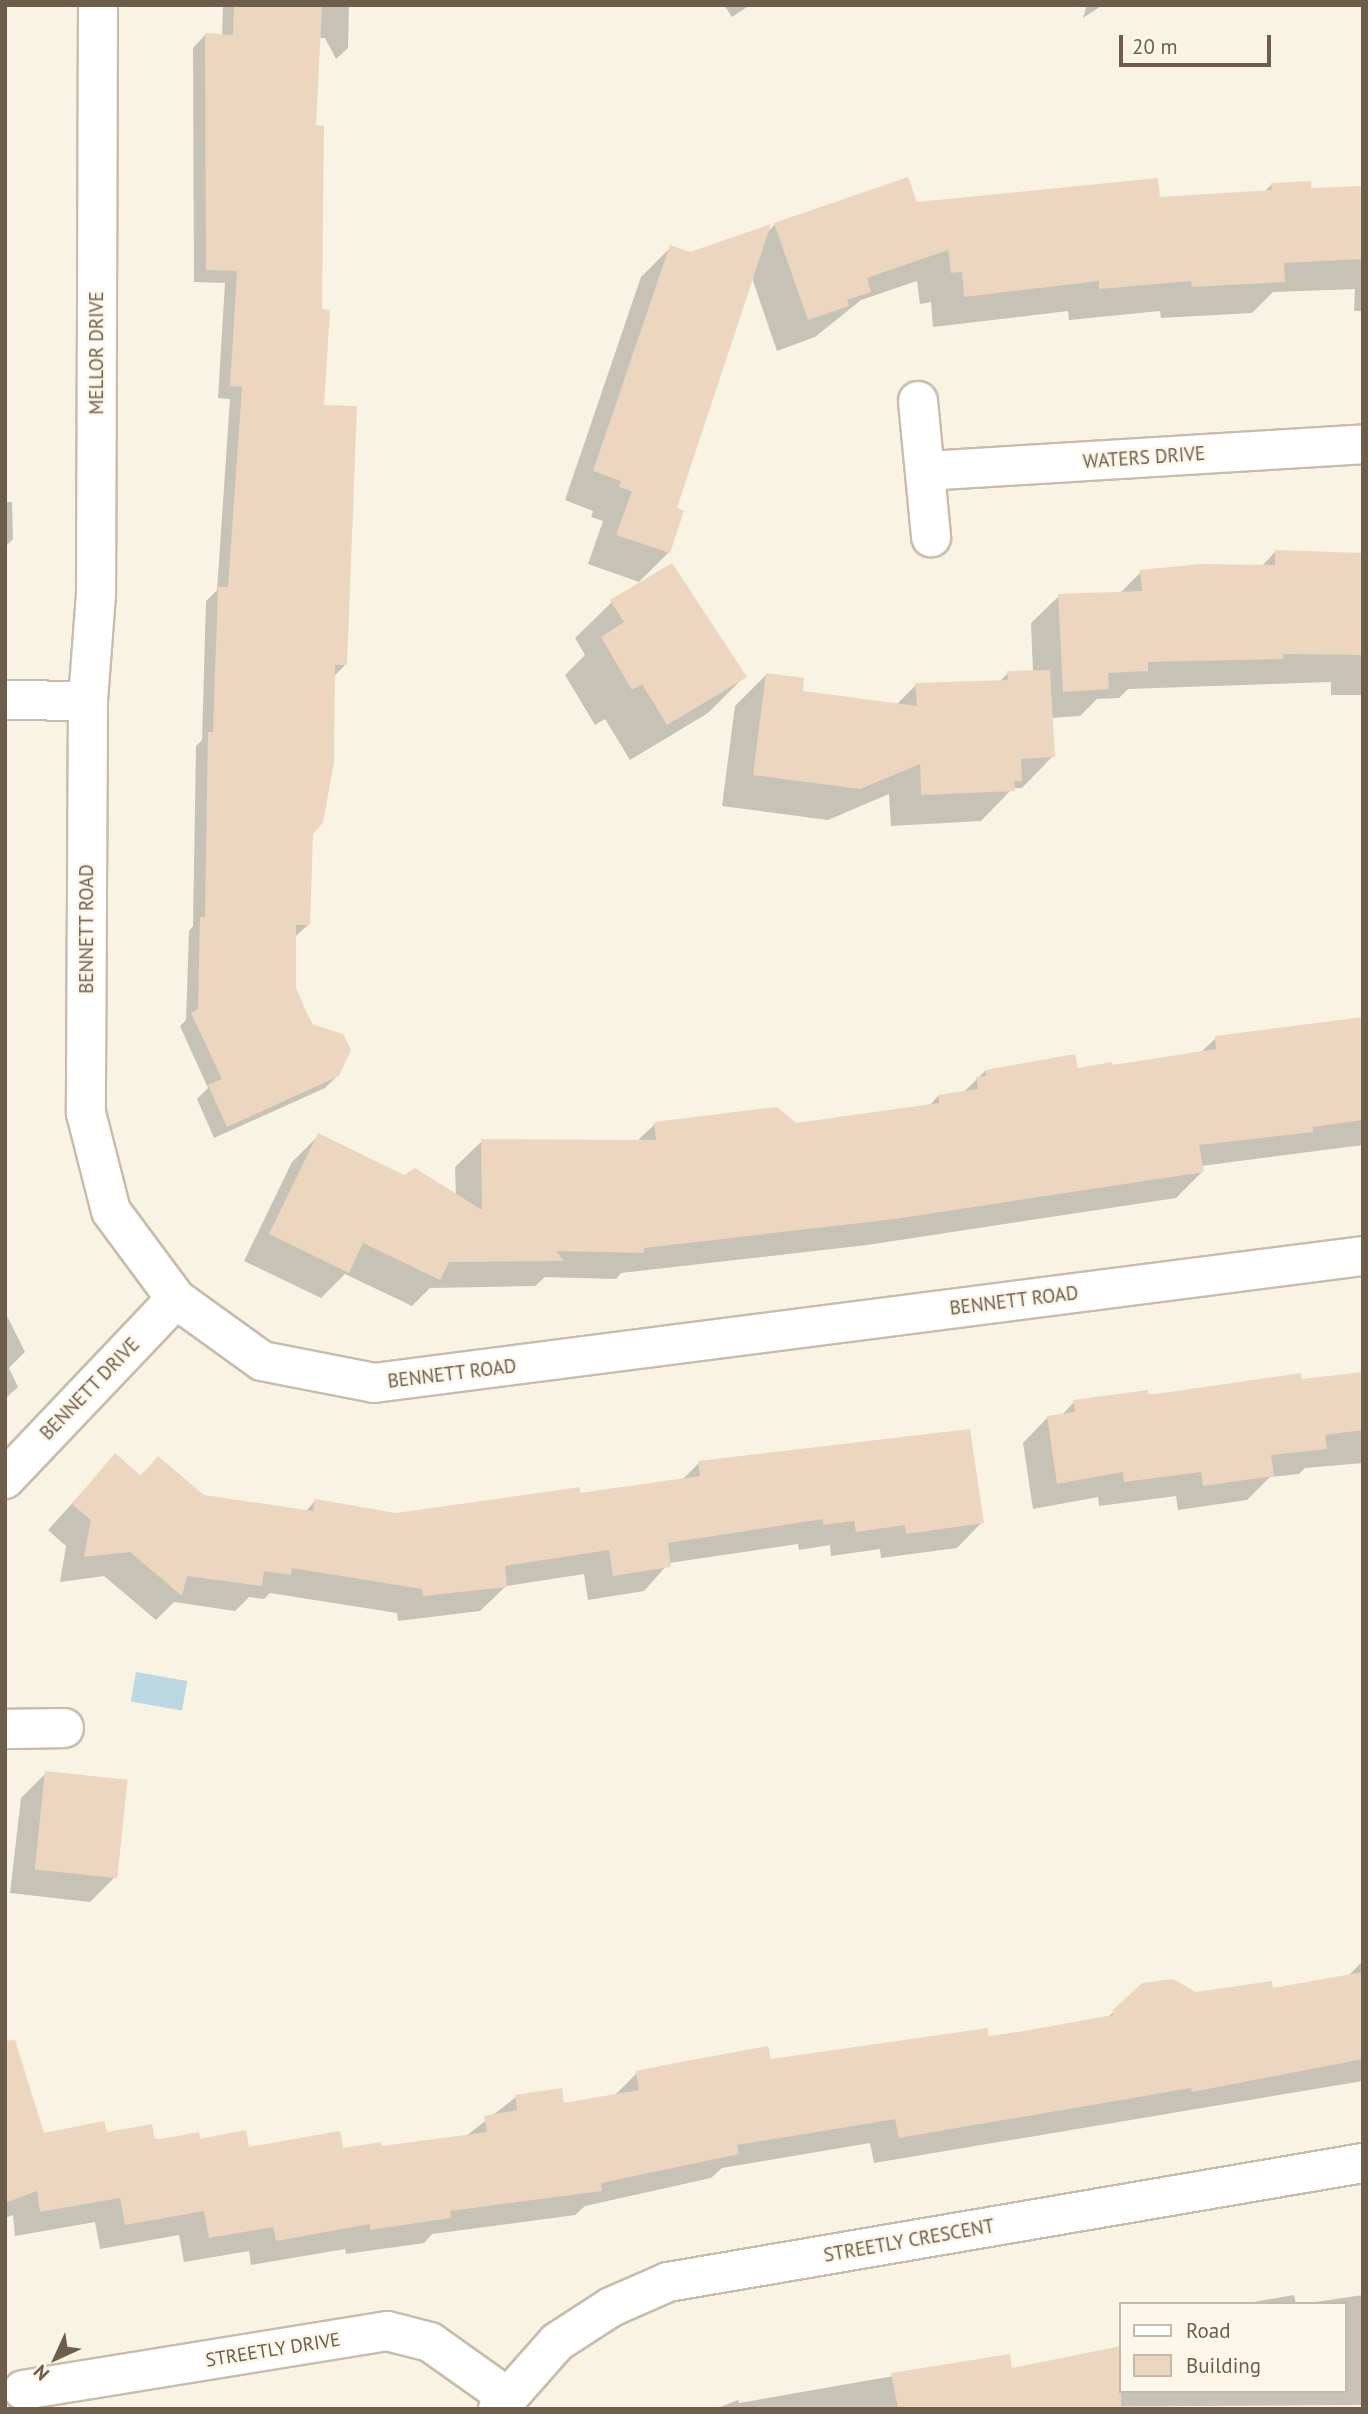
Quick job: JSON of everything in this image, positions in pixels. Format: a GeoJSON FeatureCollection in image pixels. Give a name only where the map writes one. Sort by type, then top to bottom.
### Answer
{"type":"FeatureCollection","features":[{"type":"Feature","properties":{"kind":"street","name":"MELLOR DRIVE"},"geometry":{"type":"LineString","coordinates":[[88,701],[96,594],[98,5]]}},
{"type":"Feature","properties":{"kind":"street"},"geometry":{"type":"LineString","coordinates":[[919,401],[931,537]]}},
{"type":"Feature","properties":{"kind":"street","name":"WATERS DRIVE"},"geometry":{"type":"LineString","coordinates":[[926,471],[1363,444]]}},
{"type":"Feature","properties":{"kind":"street"},"geometry":{"type":"LineString","coordinates":[[5,700],[88,701]]}},
{"type":"Feature","properties":{"kind":"street","name":"BENNETT ROAD"},"geometry":{"type":"LineString","coordinates":[[88,701],[86,1113],[111,1211],[176,1299],[262,1361],[374,1383],[1363,1256]]}},
{"type":"Feature","properties":{"kind":"street","name":"BENNETT DRIVE"},"geometry":{"type":"LineString","coordinates":[[5,1479],[176,1299]]}},
{"type":"Feature","properties":{"kind":"street"},"geometry":{"type":"LineString","coordinates":[[5,1729],[64,1728]]}},
{"type":"Feature","properties":{"kind":"street","name":"STREETLY CRESCENT"},"geometry":{"type":"LineString","coordinates":[[502,2402],[557,2342],[611,2307],[668,2283],[1363,2163]]}},
{"type":"Feature","properties":{"kind":"street","name":"STREETLY DRIVE"},"geometry":{"type":"LineString","coordinates":[[23,2390],[387,2331],[430,2342],[502,2402]]}},
{"type":"Feature","properties":{"kind":"water"},"geometry":{"type":"Polygon","coordinates":[[[136,1672],[187,1681],[182,1711],[131,1702],[136,1672]]]}},
{"type":"Feature","properties":{"kind":"building"},"geometry":{"type":"Polygon","coordinates":[[[234,5],[322,5],[316,125],[324,126],[322,309],[330,310],[324,405],[357,406],[347,665],[335,665],[334,762],[323,823],[313,834],[310,925],[296,925],[296,988],[312,1024],[343,1034],[351,1050],[339,1076],[227,1127],[208,1085],[222,1079],[191,1013],[198,1009],[200,917],[205,917],[208,732],[213,732],[218,587],[228,587],[242,387],[230,386],[237,271],[206,270],[205,33],[233,35],[234,5]]]}},
{"type":"Feature","properties":{"kind":"building"},"geometry":{"type":"Polygon","coordinates":[[[908,177],[917,202],[1158,178],[1160,197],[1272,190],[1271,183],[1311,181],[1311,188],[1363,186],[1363,259],[1284,263],[1285,282],[1192,287],[1191,281],[1099,289],[1099,281],[964,297],[962,272],[951,273],[948,250],[867,278],[871,292],[847,300],[849,306],[808,320],[774,223],[908,177]]]}},
{"type":"Feature","properties":{"kind":"building"},"geometry":{"type":"Polygon","coordinates":[[[771,224],[677,508],[684,511],[670,553],[616,535],[632,491],[619,487],[621,481],[593,471],[670,245],[690,252],[771,224]]]}},
{"type":"Feature","properties":{"kind":"building"},"geometry":{"type":"Polygon","coordinates":[[[1275,550],[1363,553],[1363,655],[1283,654],[1283,659],[1148,662],[1148,671],[1108,673],[1109,689],[1063,692],[1058,594],[1142,591],[1140,570],[1201,564],[1275,565],[1275,550]]]}},
{"type":"Feature","properties":{"kind":"building"},"geometry":{"type":"Polygon","coordinates":[[[672,563],[747,677],[667,725],[642,684],[632,690],[601,637],[624,622],[610,600],[672,563]]]}},
{"type":"Feature","properties":{"kind":"building"},"geometry":{"type":"Polygon","coordinates":[[[1050,670],[1055,757],[1021,759],[1022,781],[1014,781],[1015,791],[921,795],[920,764],[860,789],[753,775],[766,673],[804,678],[803,691],[917,706],[915,683],[1008,680],[1007,671],[1050,670]]]}},
{"type":"Feature","properties":{"kind":"building"},"geometry":{"type":"Polygon","coordinates":[[[1363,1017],[1363,1120],[1313,1127],[1313,1132],[1199,1145],[1204,1172],[895,1219],[644,1248],[644,1253],[556,1251],[564,1261],[449,1262],[440,1280],[363,1243],[349,1273],[269,1234],[318,1133],[404,1175],[415,1168],[482,1210],[481,1139],[656,1140],[654,1122],[777,1107],[796,1123],[939,1103],[938,1095],[978,1089],[976,1077],[986,1076],[985,1070],[1075,1054],[1078,1068],[1112,1062],[1113,1065],[1216,1049],[1215,1036],[1363,1017]]]}},
{"type":"Feature","properties":{"kind":"building"},"geometry":{"type":"Polygon","coordinates":[[[1363,1372],[1363,1430],[1325,1435],[1327,1449],[1271,1455],[1274,1476],[1203,1486],[1201,1472],[1124,1482],[1123,1472],[1057,1484],[1047,1416],[1075,1412],[1073,1400],[1148,1390],[1149,1395],[1301,1373],[1302,1379],[1363,1372]]]}},
{"type":"Feature","properties":{"kind":"building"},"geometry":{"type":"Polygon","coordinates":[[[970,1429],[984,1523],[906,1534],[905,1525],[856,1532],[854,1521],[823,1525],[823,1519],[668,1543],[671,1567],[613,1576],[609,1550],[505,1566],[507,1587],[423,1596],[422,1589],[292,1568],[291,1575],[264,1571],[262,1586],[187,1576],[182,1596],[130,1552],[84,1557],[91,1520],[72,1504],[115,1453],[141,1476],[158,1456],[204,1495],[313,1511],[315,1499],[396,1513],[580,1487],[580,1493],[700,1476],[698,1461],[970,1429]]]}},
{"type":"Feature","properties":{"kind":"building"},"geometry":{"type":"Polygon","coordinates":[[[45,1771],[128,1780],[117,1878],[35,1869],[45,1771]]]}},
{"type":"Feature","properties":{"kind":"building"},"geometry":{"type":"Polygon","coordinates":[[[1363,1972],[1363,2059],[1192,2092],[1191,2088],[899,2138],[895,2119],[737,2145],[739,2154],[601,2183],[602,2191],[450,2211],[451,2218],[370,2230],[370,2224],[276,2241],[273,2227],[209,2238],[204,2211],[125,2225],[120,2198],[40,2212],[37,2191],[5,2203],[5,2041],[15,2040],[44,2133],[104,2121],[107,2132],[152,2124],[155,2140],[199,2132],[200,2139],[246,2130],[249,2147],[340,2131],[343,2148],[381,2142],[382,2146],[487,2132],[484,2116],[517,2110],[515,2095],[562,2088],[564,2103],[639,2090],[636,2071],[768,2046],[771,2059],[988,2028],[988,2036],[1008,2034],[1113,2015],[1113,2010],[1142,1983],[1173,1979],[1196,1992],[1272,1981],[1273,1988],[1363,1972]]]}},
{"type":"Feature","properties":{"kind":"building"},"geometry":{"type":"Polygon","coordinates":[[[1120,2346],[1121,2409],[898,2409],[891,2373],[1010,2354],[1012,2368],[1120,2346]]]}}]}
